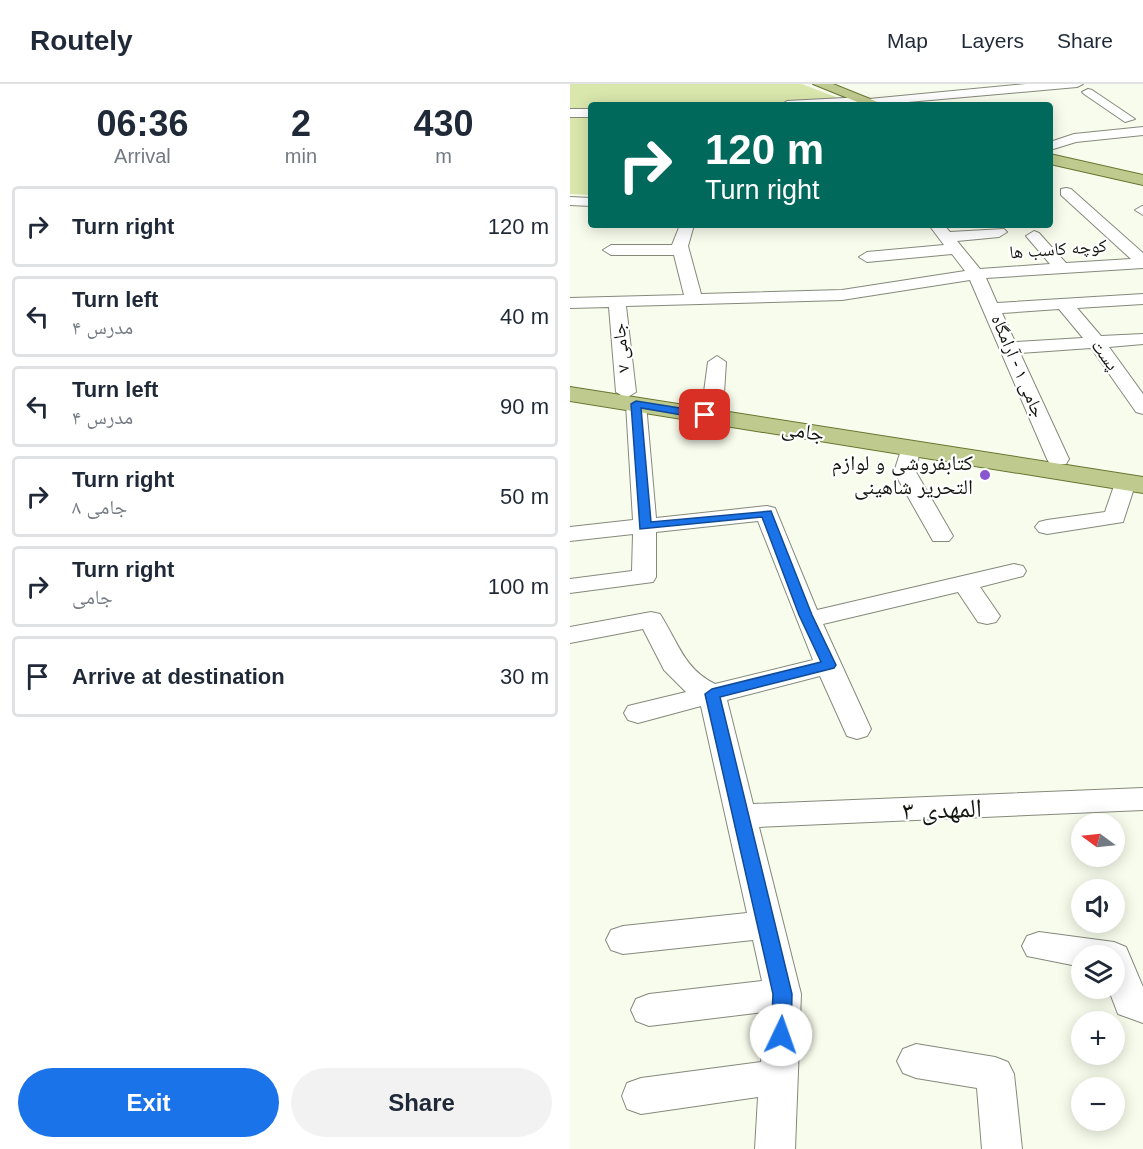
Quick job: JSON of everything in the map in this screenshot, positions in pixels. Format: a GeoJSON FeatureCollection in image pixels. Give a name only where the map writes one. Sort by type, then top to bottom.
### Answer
{"type":"FeatureCollection","features":[{"type":"Feature","properties":{"kind":"main road"},"geometry":{"type":"LineString","coordinates":[[820,84],[868,102]]}},
{"type":"Feature","properties":{"kind":"main road"},"geometry":{"type":"LineString","coordinates":[[1053,160],[1143,180]]}},
{"type":"Feature","properties":{"kind":"main road","name":"جامی"},"geometry":{"type":"LineString","coordinates":[[570,383],[631,398],[910,448],[1137,480]]}},
{"type":"Feature","properties":{"kind":"main road","name":"جامی"},"geometry":{"type":"LineString","coordinates":[[570,394],[704,404],[1058,459],[1137,480]]}},
{"type":"Feature","properties":{"kind":"street"},"geometry":{"type":"LineString","coordinates":[[879,102],[1007,87],[1077,84]]}},
{"type":"Feature","properties":{"kind":"street"},"geometry":{"type":"LineString","coordinates":[[1007,87],[1026,98]]}},
{"type":"Feature","properties":{"kind":"street"},"geometry":{"type":"LineString","coordinates":[[1072,97],[1092,88],[1129,119]]}},
{"type":"Feature","properties":{"kind":"street"},"geometry":{"type":"LineString","coordinates":[[928,96],[935,102]]}},
{"type":"Feature","properties":{"kind":"street"},"geometry":{"type":"LineString","coordinates":[[570,114],[588,113]]}},
{"type":"Feature","properties":{"kind":"street"},"geometry":{"type":"LineString","coordinates":[[1053,130],[1074,138]]}},
{"type":"Feature","properties":{"kind":"street"},"geometry":{"type":"LineString","coordinates":[[1053,145],[1074,138],[1143,131]]}},
{"type":"Feature","properties":{"kind":"street"},"geometry":{"type":"LineString","coordinates":[[1066,192],[1143,262]]}},
{"type":"Feature","properties":{"kind":"street"},"geometry":{"type":"LineString","coordinates":[[570,201],[588,202]]}},
{"type":"Feature","properties":{"kind":"street"},"geometry":{"type":"LineString","coordinates":[[686,228],[680,248],[694,300]]}},
{"type":"Feature","properties":{"kind":"street"},"geometry":{"type":"LineString","coordinates":[[867,257],[946,237],[999,232]]}},
{"type":"Feature","properties":{"kind":"street"},"geometry":{"type":"LineString","coordinates":[[620,235],[680,248]]}},
{"type":"Feature","properties":{"kind":"street"},"geometry":{"type":"LineString","coordinates":[[1034,236],[1062,268]]}},
{"type":"Feature","properties":{"kind":"street","name":"جامی ۱ - آرامگاه"},"geometry":{"type":"LineString","coordinates":[[946,237],[976,274],[1011,348],[1058,459]]}},
{"type":"Feature","properties":{"kind":"street"},"geometry":{"type":"LineString","coordinates":[[611,250],[680,248]]}},
{"type":"Feature","properties":{"kind":"street","name":"کوچه کاسب ها"},"geometry":{"type":"LineString","coordinates":[[570,303],[842,295],[976,274],[1143,262]]}},
{"type":"Feature","properties":{"kind":"street","name":"پست"},"geometry":{"type":"LineString","coordinates":[[1023,270],[1096,342],[1143,408]]}},
{"type":"Feature","properties":{"kind":"street"},"geometry":{"type":"LineString","coordinates":[[993,308],[1143,298]]}},
{"type":"Feature","properties":{"kind":"street","name":"جامی ۷"},"geometry":{"type":"LineString","coordinates":[[570,586],[644,577],[645,526],[631,398],[616,303]]}},
{"type":"Feature","properties":{"kind":"street"},"geometry":{"type":"LineString","coordinates":[[1011,348],[1143,339]]}},
{"type":"Feature","properties":{"kind":"street"},"geometry":{"type":"LineString","coordinates":[[704,404],[714,393],[717,362]]}},
{"type":"Feature","properties":{"kind":"street"},"geometry":{"type":"LineString","coordinates":[[910,448],[905,472],[941,536]]}},
{"type":"Feature","properties":{"kind":"street"},"geometry":{"type":"LineString","coordinates":[[1047,527],[1115,517],[1137,480]]}},
{"type":"Feature","properties":{"kind":"street"},"geometry":{"type":"LineString","coordinates":[[570,534],[767,513],[808,620],[857,729]]}},
{"type":"Feature","properties":{"kind":"street"},"geometry":{"type":"LineString","coordinates":[[808,620],[1014,571]]}},
{"type":"Feature","properties":{"kind":"street"},"geometry":{"type":"LineString","coordinates":[[965,583],[987,616]]}},
{"type":"Feature","properties":{"kind":"street"},"geometry":{"type":"LineString","coordinates":[[570,635],[651,620],[676,671],[694,686],[712,694]]}},
{"type":"Feature","properties":{"kind":"street"},"geometry":{"type":"LineString","coordinates":[[638,712],[829,665]]}},
{"type":"Feature","properties":{"kind":"street"},"geometry":{"type":"LineString","coordinates":[[712,694],[783,994],[775,1149]]}},
{"type":"Feature","properties":{"kind":"street","name":"المهدی ۳"},"geometry":{"type":"LineString","coordinates":[[741,816],[1143,799]]}},
{"type":"Feature","properties":{"kind":"street"},"geometry":{"type":"LineString","coordinates":[[623,939],[766,925]]}},
{"type":"Feature","properties":{"kind":"street"},"geometry":{"type":"LineString","coordinates":[[1039,946],[1071,951]]}},
{"type":"Feature","properties":{"kind":"street"},"geometry":{"type":"LineString","coordinates":[[1125,987],[1131,1003],[1143,1007]]}},
{"type":"Feature","properties":{"kind":"street"},"geometry":{"type":"LineString","coordinates":[[648,1010],[783,994]]}},
{"type":"Feature","properties":{"kind":"street"},"geometry":{"type":"LineString","coordinates":[[916,1061],[995,1074],[1002,1149]]}},
{"type":"Feature","properties":{"kind":"street"},"geometry":{"type":"LineString","coordinates":[[641,1096],[779,1077]]}},
{"type":"Feature","properties":{"kind":"green space"},"geometry":{"type":"Polygon","coordinates":[[[570,84],[802,84],[846,101],[588,102],[588,195],[570,194],[570,84]]]}},
{"type":"Feature","properties":{"kind":"place","name":"کتابفروشی و لوازم التحریر شاهینی"},"geometry":{"type":"Point","coordinates":[985,475]}},
{"type":"Feature","properties":{"kind":"route"},"geometry":{"type":"LineString","coordinates":[[705,415],[636,404],[645,526],[767,513],[806,615],[829,665],[712,694],[783,994],[781,1035]]}}]}
